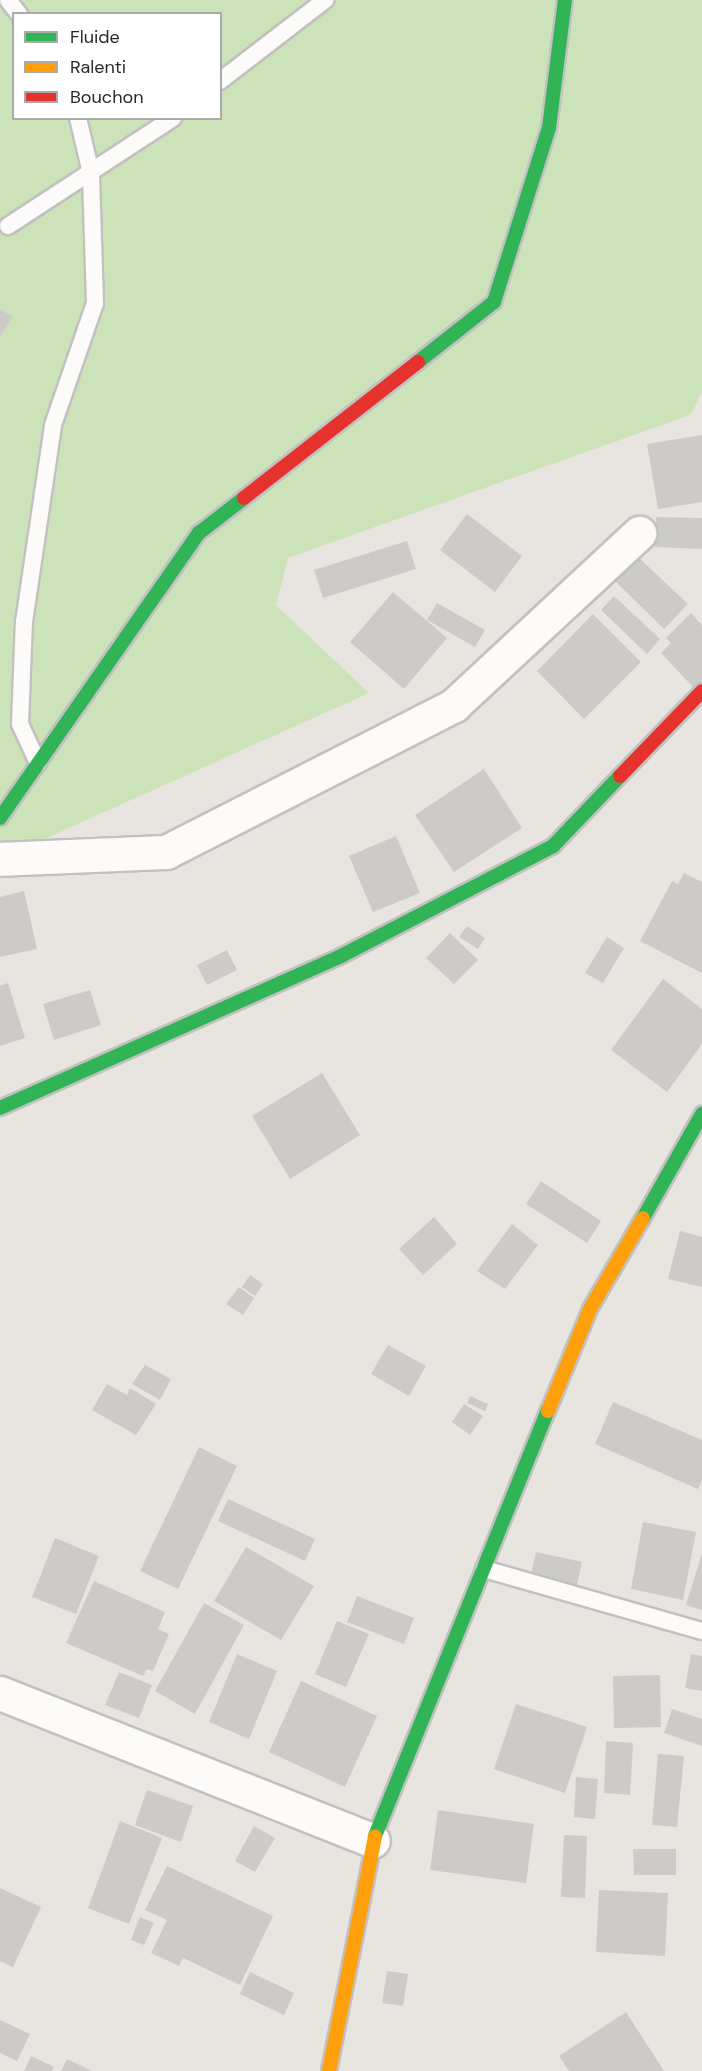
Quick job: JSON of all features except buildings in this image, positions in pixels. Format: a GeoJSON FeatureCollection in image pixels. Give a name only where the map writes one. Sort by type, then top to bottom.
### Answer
{"type":"FeatureCollection","features":[{"type":"Feature","properties":{"kind":"street"},"geometry":{"type":"LineString","coordinates":[[0,818],[199,533],[494,302],[549,128],[565,0]]}},
{"type":"Feature","properties":{"kind":"street"},"geometry":{"type":"LineString","coordinates":[[0,859],[166,852],[177,847],[454,705],[639,533]]}},
{"type":"Feature","properties":{"kind":"street"},"geometry":{"type":"LineString","coordinates":[[0,1108],[341,956],[553,846],[702,691]]}},
{"type":"Feature","properties":{"kind":"street"},"geometry":{"type":"LineString","coordinates":[[329,2071],[373,1841],[590,1309],[702,1114]]}},
{"type":"Feature","properties":{"kind":"street"},"geometry":{"type":"LineString","coordinates":[[0,1693],[373,1841]]}},
{"type":"Feature","properties":{"kind":"lane"},"geometry":{"type":"LineString","coordinates":[[8,0],[17,12]]}},
{"type":"Feature","properties":{"kind":"lane"},"geometry":{"type":"LineString","coordinates":[[222,79],[325,0]]}},
{"type":"Feature","properties":{"kind":"lane"},"geometry":{"type":"LineString","coordinates":[[38,763],[20,724],[24,622],[53,425],[95,303],[91,173],[78,120]]}},
{"type":"Feature","properties":{"kind":"lane"},"geometry":{"type":"LineString","coordinates":[[8,226],[170,120]]}},
{"type":"Feature","properties":{"kind":"lane"},"geometry":{"type":"LineString","coordinates":[[484,1569],[702,1631]]}},
{"type":"Feature","properties":{"kind":"green space"},"geometry":{"type":"Polygon","coordinates":[[[0,0],[702,0],[702,392],[690,415],[288,558],[276,605],[369,693],[0,859],[0,0]]]}},
{"type":"Feature","properties":{"kind":"traffic: fast"},"geometry":{"type":"LineString","coordinates":[[418,362],[494,302],[549,128],[565,0]]}},
{"type":"Feature","properties":{"kind":"traffic: fast"},"geometry":{"type":"LineString","coordinates":[[0,818],[199,533],[244,498]]}},
{"type":"Feature","properties":{"kind":"traffic: fast"},"geometry":{"type":"LineString","coordinates":[[0,1108],[341,956],[553,846],[620,776]]}},
{"type":"Feature","properties":{"kind":"traffic: fast"},"geometry":{"type":"LineString","coordinates":[[643,1218],[702,1114]]}},
{"type":"Feature","properties":{"kind":"traffic: fast"},"geometry":{"type":"LineString","coordinates":[[375,1836],[548,1411]]}},
{"type":"Feature","properties":{"kind":"traffic: slow"},"geometry":{"type":"LineString","coordinates":[[548,1411],[590,1309],[643,1218]]}},
{"type":"Feature","properties":{"kind":"traffic: slow"},"geometry":{"type":"LineString","coordinates":[[329,2071],[375,1836]]}},
{"type":"Feature","properties":{"kind":"traffic: jam"},"geometry":{"type":"LineString","coordinates":[[244,498],[418,362]]}},
{"type":"Feature","properties":{"kind":"traffic: jam"},"geometry":{"type":"LineString","coordinates":[[620,776],[702,691]]}}]}
